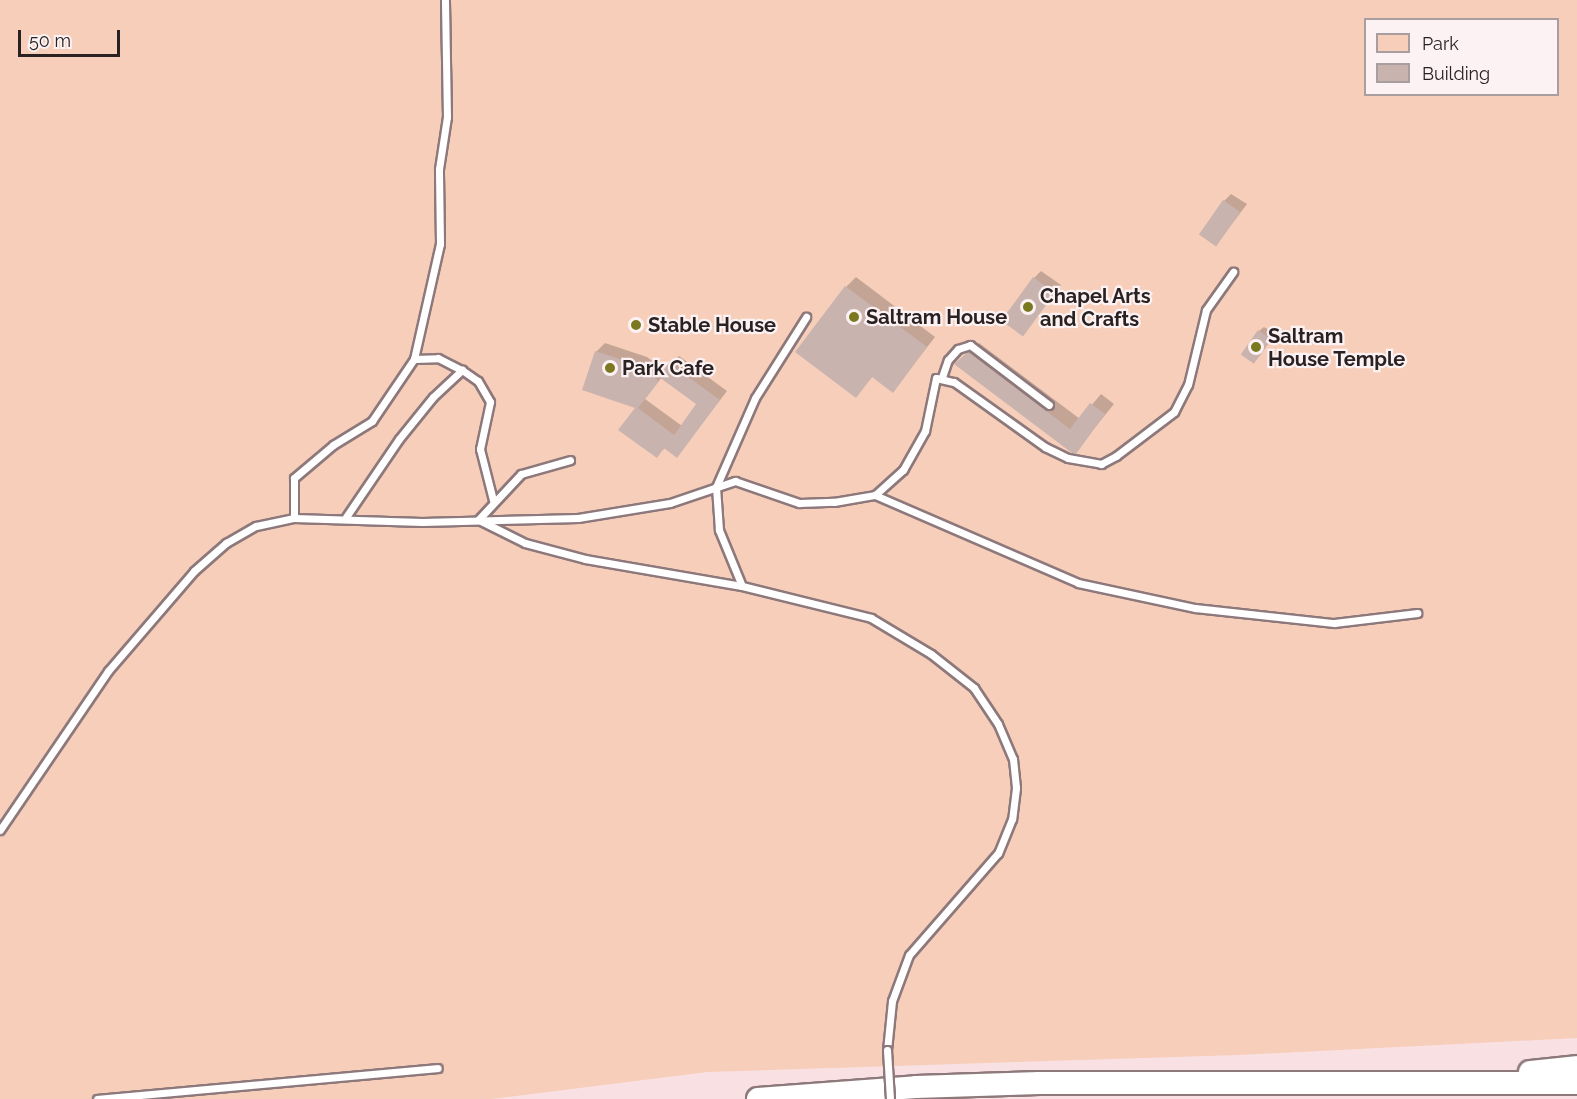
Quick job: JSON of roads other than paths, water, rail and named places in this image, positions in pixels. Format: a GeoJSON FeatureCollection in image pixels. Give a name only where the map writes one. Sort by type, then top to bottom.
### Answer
{"type":"FeatureCollection","features":[{"type":"Feature","properties":{"kind":"highway"},"geometry":{"type":"LineString","coordinates":[[1485,1085],[1541,1069],[1577,1067]]}},
{"type":"Feature","properties":{"kind":"highway"},"geometry":{"type":"LineString","coordinates":[[758,1099],[916,1087],[1039,1083],[1485,1085],[1577,1083]]}},
{"type":"Feature","properties":{"kind":"lane"},"geometry":{"type":"LineString","coordinates":[[294,518],[294,478],[333,445],[372,421],[414,359],[440,244],[439,169],[447,117],[445,0]]}},
{"type":"Feature","properties":{"kind":"lane"},"geometry":{"type":"LineString","coordinates":[[0,830],[59,738],[108,671],[194,571],[226,543],[256,526],[294,518],[346,517],[422,522],[578,518],[670,503],[735,481],[799,503],[834,502],[875,495],[903,470],[925,431],[936,378],[942,377],[1045,447],[1068,458],[1101,464],[1174,412],[1188,385],[1206,310],[1233,272]]}},
{"type":"Feature","properties":{"kind":"lane"},"geometry":{"type":"LineString","coordinates":[[742,586],[719,530],[716,487],[755,398],[806,317]]}},
{"type":"Feature","properties":{"kind":"lane"},"geometry":{"type":"LineString","coordinates":[[942,377],[948,360],[958,350],[970,345],[1049,405]]}},
{"type":"Feature","properties":{"kind":"lane"},"geometry":{"type":"LineString","coordinates":[[414,359],[438,358],[462,370],[478,381],[490,402],[480,449],[494,500]]}},
{"type":"Feature","properties":{"kind":"lane"},"geometry":{"type":"LineString","coordinates":[[346,517],[399,439],[433,397],[462,370]]}},
{"type":"Feature","properties":{"kind":"lane"},"geometry":{"type":"LineString","coordinates":[[478,520],[494,500],[521,474],[570,460]]}},
{"type":"Feature","properties":{"kind":"lane"},"geometry":{"type":"LineString","coordinates":[[875,495],[1077,583],[1195,608],[1334,623],[1417,613]]}},
{"type":"Feature","properties":{"kind":"lane"},"geometry":{"type":"LineString","coordinates":[[478,520],[525,543],[585,559],[742,586],[871,618],[931,654],[974,688],[998,724],[1013,759],[1015,798],[1012,819],[1001,844],[909,955],[892,1001],[887,1050],[890,1099]]}},
{"type":"Feature","properties":{"kind":"lane"},"geometry":{"type":"LineString","coordinates":[[97,1099],[438,1068]]}},
{"type":"Feature","properties":{"kind":"place","name":"Chapel Arts and Crafts"},"geometry":{"type":"Point","coordinates":[1028,307]}},
{"type":"Feature","properties":{"kind":"place","name":"Saltram House"},"geometry":{"type":"Point","coordinates":[854,317]}},
{"type":"Feature","properties":{"kind":"place","name":"Stable House"},"geometry":{"type":"Point","coordinates":[636,325]}},
{"type":"Feature","properties":{"kind":"place","name":"Saltram House Temple"},"geometry":{"type":"Point","coordinates":[1256,347]}},
{"type":"Feature","properties":{"kind":"place","name":"Park Cafe"},"geometry":{"type":"Point","coordinates":[610,368]}}]}
